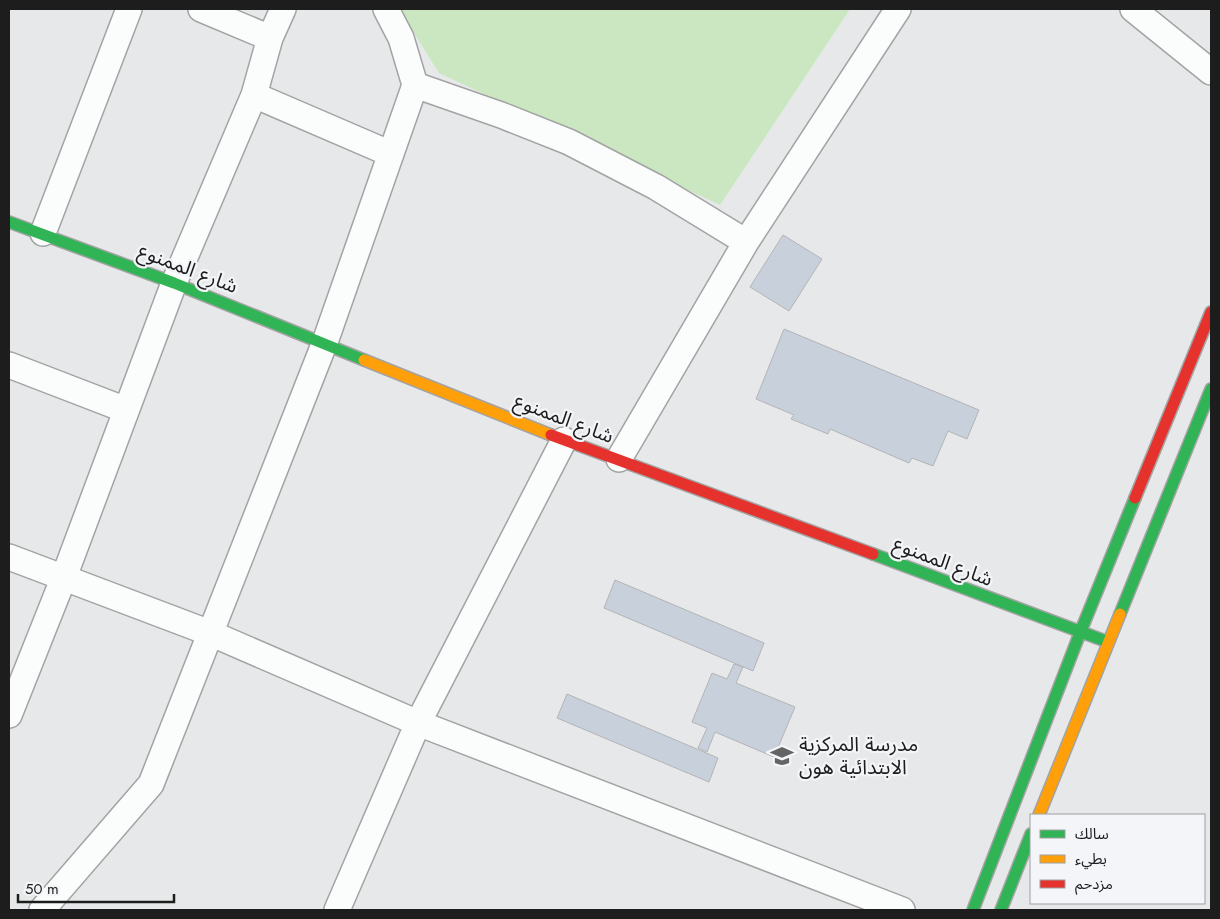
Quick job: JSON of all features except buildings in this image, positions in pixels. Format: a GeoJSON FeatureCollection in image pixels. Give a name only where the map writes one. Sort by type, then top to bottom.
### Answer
{"type":"FeatureCollection","features":[{"type":"Feature","properties":{"kind":"street"},"geometry":{"type":"LineString","coordinates":[[43,233],[129,9]]}},
{"type":"Feature","properties":{"kind":"street"},"geometry":{"type":"LineString","coordinates":[[201,9],[270,38]]}},
{"type":"Feature","properties":{"kind":"street"},"geometry":{"type":"LineString","coordinates":[[9,716],[64,577],[174,283],[254,95],[270,38],[283,9]]}},
{"type":"Feature","properties":{"kind":"street"},"geometry":{"type":"LineString","coordinates":[[42,910],[151,784],[325,342],[415,85],[401,38],[386,9]]}},
{"type":"Feature","properties":{"kind":"street"},"geometry":{"type":"LineString","coordinates":[[619,459],[746,242],[898,9]]}},
{"type":"Feature","properties":{"kind":"street"},"geometry":{"type":"LineString","coordinates":[[1133,9],[1211,72]]}},
{"type":"Feature","properties":{"kind":"street"},"geometry":{"type":"LineString","coordinates":[[415,85],[501,115],[569,142],[656,187],[746,242]]}},
{"type":"Feature","properties":{"kind":"street"},"geometry":{"type":"LineString","coordinates":[[254,95],[391,154]]}},
{"type":"Feature","properties":{"kind":"street","name":"شارع الممنوع"},"geometry":{"type":"LineString","coordinates":[[9,222],[43,233],[325,342],[564,440],[1108,642]]}},
{"type":"Feature","properties":{"kind":"street"},"geometry":{"type":"LineString","coordinates":[[973,910],[1080,633],[1211,312]]}},
{"type":"Feature","properties":{"kind":"street"},"geometry":{"type":"LineString","coordinates":[[9,366],[126,410]]}},
{"type":"Feature","properties":{"kind":"street"},"geometry":{"type":"LineString","coordinates":[[1039,814],[1211,390]]}},
{"type":"Feature","properties":{"kind":"street"},"geometry":{"type":"LineString","coordinates":[[337,910],[418,723],[564,440]]}},
{"type":"Feature","properties":{"kind":"street"},"geometry":{"type":"LineString","coordinates":[[9,557],[210,633],[418,723],[902,910]]}},
{"type":"Feature","properties":{"kind":"street"},"geometry":{"type":"LineString","coordinates":[[1001,910],[1030,837]]}},
{"type":"Feature","properties":{"kind":"green space"},"geometry":{"type":"Polygon","coordinates":[[[399,9],[850,9],[720,205],[439,73],[399,9]]]}},
{"type":"Feature","properties":{"kind":"traffic: fast"},"geometry":{"type":"LineString","coordinates":[[9,222],[174,283],[364,360]]}},
{"type":"Feature","properties":{"kind":"traffic: fast"},"geometry":{"type":"LineString","coordinates":[[1120,614],[1211,389]]}},
{"type":"Feature","properties":{"kind":"traffic: fast"},"geometry":{"type":"LineString","coordinates":[[973,910],[1080,633],[1135,498]]}},
{"type":"Feature","properties":{"kind":"traffic: fast"},"geometry":{"type":"LineString","coordinates":[[873,554],[1108,642]]}},
{"type":"Feature","properties":{"kind":"traffic: fast"},"geometry":{"type":"LineString","coordinates":[[1001,910],[1030,837]]}},
{"type":"Feature","properties":{"kind":"traffic: slow"},"geometry":{"type":"LineString","coordinates":[[364,360],[551,435]]}},
{"type":"Feature","properties":{"kind":"traffic: slow"},"geometry":{"type":"LineString","coordinates":[[1039,814],[1120,614]]}},
{"type":"Feature","properties":{"kind":"traffic: jam"},"geometry":{"type":"LineString","coordinates":[[1135,498],[1211,312]]}},
{"type":"Feature","properties":{"kind":"traffic: jam"},"geometry":{"type":"LineString","coordinates":[[551,435],[873,554]]}},
{"type":"Feature","properties":{"kind":"place","name":"مدرسة المركزية الابتدائية هون"},"geometry":{"type":"Point","coordinates":[782,756]}}]}
